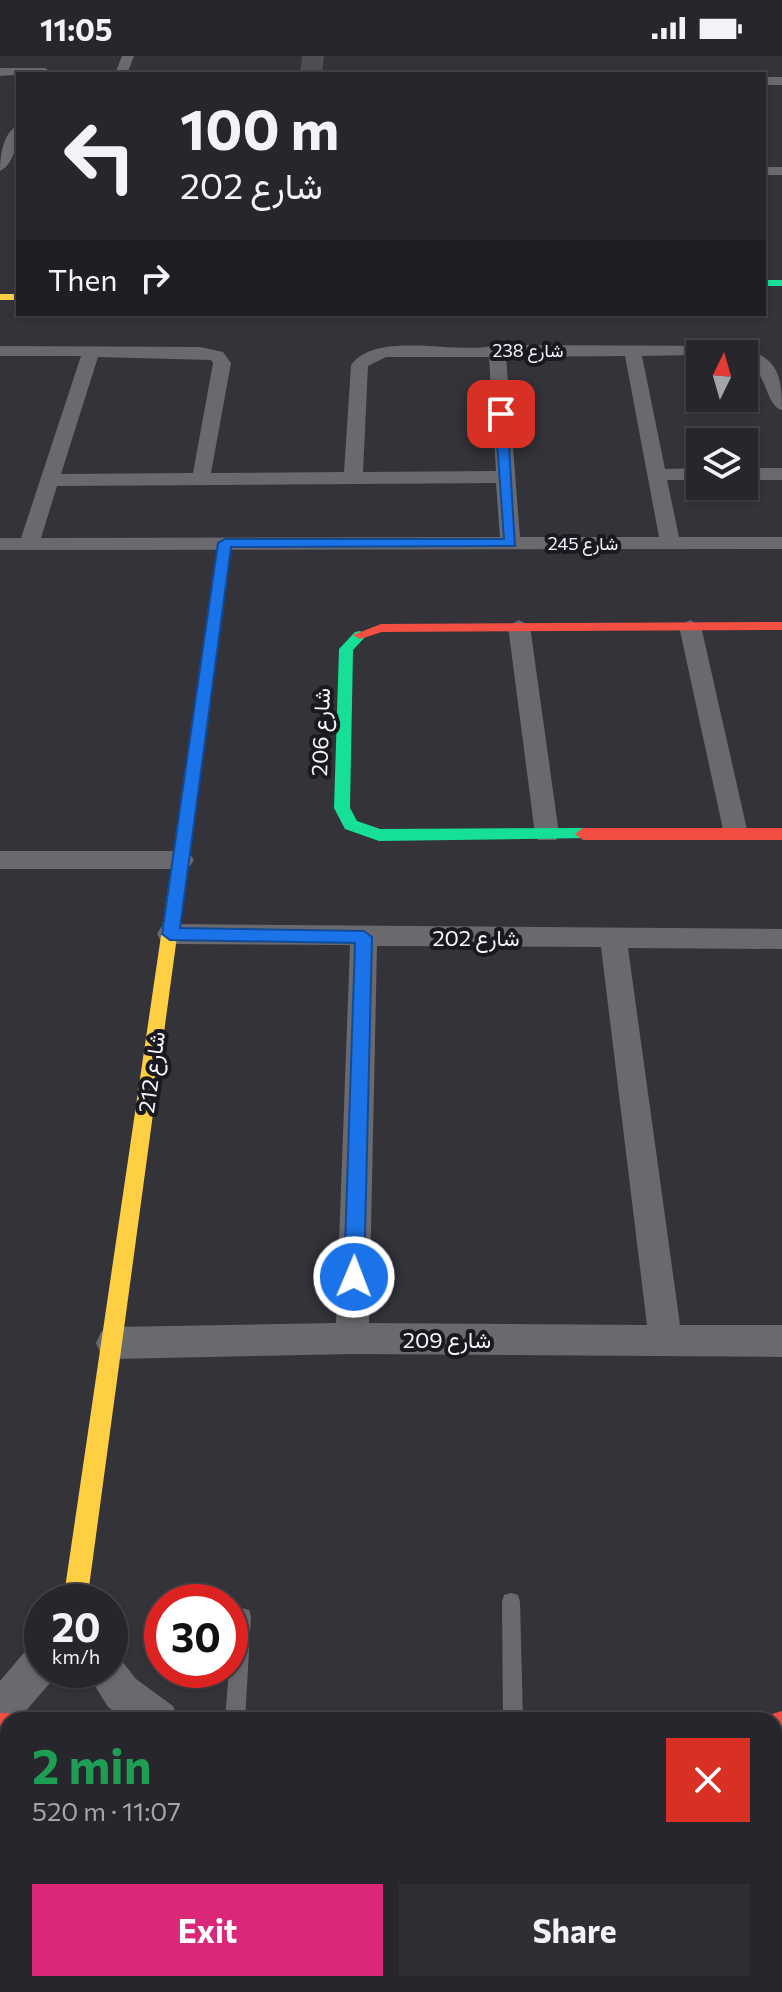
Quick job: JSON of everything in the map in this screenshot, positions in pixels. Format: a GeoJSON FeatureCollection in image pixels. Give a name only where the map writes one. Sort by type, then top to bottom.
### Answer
{"type":"FeatureCollection","features":[{"type":"Feature","properties":{"kind":"street"},"geometry":{"type":"LineString","coordinates":[[0,168],[16,133]]}},
{"type":"Feature","properties":{"kind":"street"},"geometry":{"type":"LineString","coordinates":[[497,350],[510,543]]}},
{"type":"Feature","properties":{"kind":"street"},"geometry":{"type":"LineString","coordinates":[[632,350],[670,543]]}},
{"type":"Feature","properties":{"kind":"street"},"geometry":{"type":"LineString","coordinates":[[0,351],[200,352],[217,356],[222,363],[201,479]]}},
{"type":"Feature","properties":{"kind":"street"},"geometry":{"type":"LineString","coordinates":[[29,543],[91,351]]}},
{"type":"Feature","properties":{"kind":"street","name":"شارع 238"},"geometry":{"type":"LineString","coordinates":[[353,478],[360,365],[367,357],[385,352],[735,351],[753,355],[766,364],[782,405]]}},
{"type":"Feature","properties":{"kind":"street"},"geometry":{"type":"LineString","coordinates":[[656,475],[686,474]]}},
{"type":"Feature","properties":{"kind":"street"},"geometry":{"type":"LineString","coordinates":[[758,474],[782,474]]}},
{"type":"Feature","properties":{"kind":"street"},"geometry":{"type":"LineString","coordinates":[[50,480],[505,477]]}},
{"type":"Feature","properties":{"kind":"street","name":"شارع 212"},"geometry":{"type":"LineString","coordinates":[[79,1584],[225,543]]}},
{"type":"Feature","properties":{"kind":"street","name":"شارع 245"},"geometry":{"type":"LineString","coordinates":[[0,544],[782,543]]}},
{"type":"Feature","properties":{"kind":"street"},"geometry":{"type":"LineString","coordinates":[[519,626],[547,834]]}},
{"type":"Feature","properties":{"kind":"street"},"geometry":{"type":"LineString","coordinates":[[690,626],[736,834]]}},
{"type":"Feature","properties":{"kind":"street","name":"شارع 206"},"geometry":{"type":"LineString","coordinates":[[782,626],[381,628],[359,635],[346,649],[342,808],[351,825],[379,835],[782,834]]}},
{"type":"Feature","properties":{"kind":"street"},"geometry":{"type":"LineString","coordinates":[[0,860],[181,860]]}},
{"type":"Feature","properties":{"kind":"street","name":"شارع 202"},"geometry":{"type":"LineString","coordinates":[[170,934],[782,939]]}},
{"type":"Feature","properties":{"kind":"street"},"geometry":{"type":"LineString","coordinates":[[352,1338],[364,937]]}},
{"type":"Feature","properties":{"kind":"street"},"geometry":{"type":"LineString","coordinates":[[613,938],[666,1340]]}},
{"type":"Feature","properties":{"kind":"street","name":"شارع 209"},"geometry":{"type":"LineString","coordinates":[[113,1343],[352,1338],[782,1341]]}},
{"type":"Feature","properties":{"kind":"street"},"geometry":{"type":"LineString","coordinates":[[0,1711],[24,1683]]}},
{"type":"Feature","properties":{"kind":"street"},"geometry":{"type":"LineString","coordinates":[[118,1688],[148,1712]]}},
{"type":"Feature","properties":{"kind":"lane"},"geometry":{"type":"LineString","coordinates":[[511,1602],[513,1712]]}},
{"type":"Feature","properties":{"kind":"lane"},"geometry":{"type":"LineString","coordinates":[[236,1712],[237,1688]]}},
{"type":"Feature","properties":{"kind":"building"},"geometry":{"type":"Polygon","coordinates":[[[302,56],[324,56],[322,72],[300,72],[302,56]]]}},
{"type":"Feature","properties":{"kind":"traffic: fast"},"geometry":{"type":"LineString","coordinates":[[766,283],[782,283]]}},
{"type":"Feature","properties":{"kind":"traffic: fast"},"geometry":{"type":"LineString","coordinates":[[170,929],[225,543]]}},
{"type":"Feature","properties":{"kind":"traffic: fast"},"geometry":{"type":"LineString","coordinates":[[360,635],[346,649],[342,808],[351,825],[379,835],[583,834]]}},
{"type":"Feature","properties":{"kind":"traffic: slow"},"geometry":{"type":"LineString","coordinates":[[0,297],[16,297]]}},
{"type":"Feature","properties":{"kind":"traffic: slow"},"geometry":{"type":"LineString","coordinates":[[78,1584],[170,929]]}},
{"type":"Feature","properties":{"kind":"traffic: jam"},"geometry":{"type":"LineString","coordinates":[[360,635],[381,628],[782,626]]}},
{"type":"Feature","properties":{"kind":"traffic: jam"},"geometry":{"type":"LineString","coordinates":[[583,834],[782,834]]}},
{"type":"Feature","properties":{"kind":"route"},"geometry":{"type":"LineString","coordinates":[[354,1277],[364,937],[170,934],[225,543],[510,543],[501,414]]}}]}
